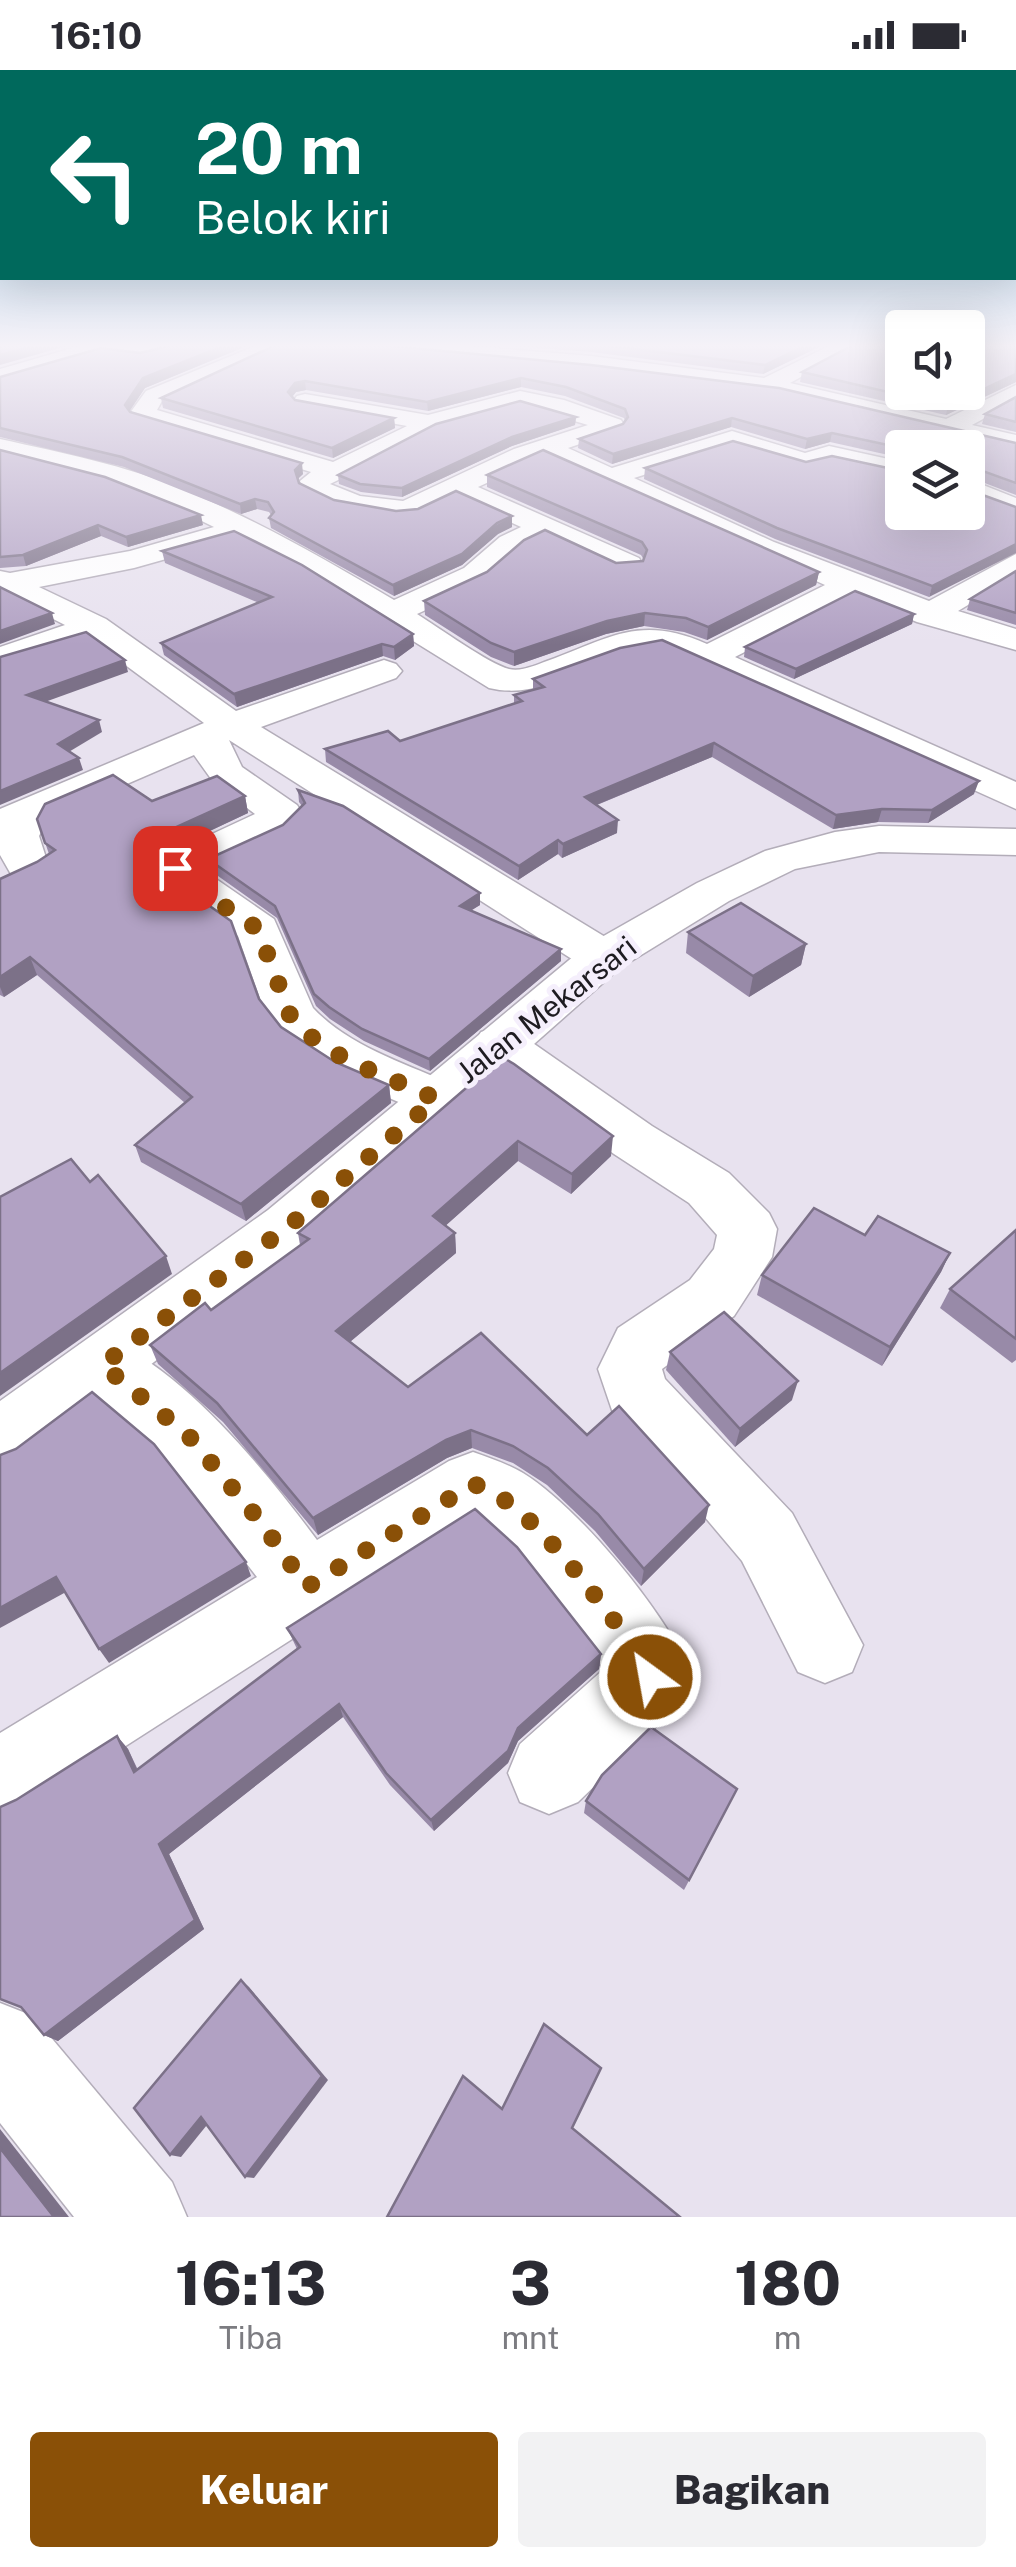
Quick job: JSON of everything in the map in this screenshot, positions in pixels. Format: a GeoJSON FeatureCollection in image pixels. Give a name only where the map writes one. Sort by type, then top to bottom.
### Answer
{"type":"FeatureCollection","features":[{"type":"Feature","properties":{"kind":"street"},"geometry":{"type":"LineString","coordinates":[[0,472],[60,445]]}},
{"type":"Feature","properties":{"kind":"street"},"geometry":{"type":"LineString","coordinates":[[244,445],[335,483],[385,509],[407,510],[523,455],[557,445]]}},
{"type":"Feature","properties":{"kind":"street"},"geometry":{"type":"LineString","coordinates":[[304,506],[393,445]]}},
{"type":"Feature","properties":{"kind":"street"},"geometry":{"type":"LineString","coordinates":[[612,478],[713,445]]}},
{"type":"Feature","properties":{"kind":"street"},"geometry":{"type":"LineString","coordinates":[[753,445],[806,461],[829,454],[885,466]]}},
{"type":"Feature","properties":{"kind":"street"},"geometry":{"type":"LineString","coordinates":[[829,454],[825,450],[830,445]]}},
{"type":"Feature","properties":{"kind":"street"},"geometry":{"type":"LineString","coordinates":[[0,447],[88,467],[174,495],[395,612],[502,680],[526,679],[637,640],[668,639],[1016,797]]}},
{"type":"Feature","properties":{"kind":"street"},"geometry":{"type":"LineString","coordinates":[[547,449],[724,532],[850,585],[1016,640]]}},
{"type":"Feature","properties":{"kind":"street"},"geometry":{"type":"LineString","coordinates":[[64,483],[127,508],[174,495]]}},
{"type":"Feature","properties":{"kind":"street"},"geometry":{"type":"LineString","coordinates":[[456,486],[545,527],[614,572],[724,532]]}},
{"type":"Feature","properties":{"kind":"street"},"geometry":{"type":"LineString","coordinates":[[985,495],[1016,509]]}},
{"type":"Feature","properties":{"kind":"street"},"geometry":{"type":"LineString","coordinates":[[4,581],[134,560],[270,518]]}},
{"type":"Feature","properties":{"kind":"street"},"geometry":{"type":"LineString","coordinates":[[395,612],[475,575],[511,543],[545,527]]}},
{"type":"Feature","properties":{"kind":"street"},"geometry":{"type":"LineString","coordinates":[[929,614],[1016,563]]}},
{"type":"Feature","properties":{"kind":"street"},"geometry":{"type":"LineString","coordinates":[[4,581],[94,626],[223,728],[603,957]]}},
{"type":"Feature","properties":{"kind":"street"},"geometry":{"type":"LineString","coordinates":[[709,657],[850,585]]}},
{"type":"Feature","properties":{"kind":"street"},"geometry":{"type":"LineString","coordinates":[[0,658],[94,626]]}},
{"type":"Feature","properties":{"kind":"street"},"geometry":{"type":"LineString","coordinates":[[27,867],[15,841],[17,816],[223,728],[384,671]]}},
{"type":"Feature","properties":{"kind":"street"},"geometry":{"type":"LineString","coordinates":[[223,728],[208,741],[218,765],[230,778],[282,814],[268,825],[182,864],[176,872],[258,929],[290,1015],[298,1025],[344,1058],[436,1099]]}},
{"type":"Feature","properties":{"kind":"street","name":"Jalan Mekarsari"},"geometry":{"type":"LineString","coordinates":[[0,1440],[289,1226],[603,957],[712,892],[780,860],[879,839],[1016,842]]}},
{"type":"Feature","properties":{"kind":"street"},"geometry":{"type":"LineString","coordinates":[[499,1044],[633,1140],[710,1188],[748,1229],[742,1257],[712,1298],[640,1347],[630,1369],[637,1395],[686,1443],[767,1538],[825,1645]]}},
{"type":"Feature","properties":{"kind":"street"},"geometry":{"type":"LineString","coordinates":[[102,1365],[188,1435],[260,1521],[307,1587]]}},
{"type":"Feature","properties":{"kind":"street"},"geometry":{"type":"LineString","coordinates":[[0,1779],[473,1484],[512,1506],[588,1588],[650,1668],[644,1686],[549,1774]]}},
{"type":"Feature","properties":{"kind":"street"},"geometry":{"type":"LineString","coordinates":[[0,2049],[138,2217]]}},
{"type":"Feature","properties":{"kind":"building"},"geometry":{"type":"Polygon","coordinates":[[[72,445],[242,445],[302,463],[295,470],[299,483],[334,500],[396,511],[418,509],[456,491],[512,516],[497,523],[462,554],[393,585],[269,518],[274,512],[268,502],[255,499],[240,504],[122,457],[72,445]]]}},
{"type":"Feature","properties":{"kind":"building"},"geometry":{"type":"Polygon","coordinates":[[[395,445],[494,445],[402,488],[360,484],[338,475],[395,445]]]}},
{"type":"Feature","properties":{"kind":"building"},"geometry":{"type":"Polygon","coordinates":[[[593,445],[642,445],[613,454],[593,445]]]}},
{"type":"Feature","properties":{"kind":"building"},"geometry":{"type":"Polygon","coordinates":[[[719,445],[748,445],[806,462],[832,456],[885,467],[885,530],[985,530],[985,496],[1016,507],[1016,544],[932,586],[777,528],[645,468],[719,445]]]}},
{"type":"Feature","properties":{"kind":"building"},"geometry":{"type":"Polygon","coordinates":[[[985,445],[1016,445],[1016,483],[985,472],[985,445]]]}},
{"type":"Feature","properties":{"kind":"building"},"geometry":{"type":"Polygon","coordinates":[[[0,450],[105,477],[201,515],[126,537],[98,525],[23,555],[0,557],[0,450]]]}},
{"type":"Feature","properties":{"kind":"building"},"geometry":{"type":"Polygon","coordinates":[[[543,450],[819,572],[708,627],[686,618],[645,613],[607,621],[514,652],[491,643],[424,601],[487,572],[524,540],[545,530],[616,563],[643,561],[647,550],[642,542],[487,475],[543,450]]]}},
{"type":"Feature","properties":{"kind":"building"},"geometry":{"type":"Polygon","coordinates":[[[234,531],[302,565],[413,634],[394,647],[382,644],[234,694],[161,643],[272,597],[162,551],[234,531]]]}},
{"type":"Feature","properties":{"kind":"building"},"geometry":{"type":"Polygon","coordinates":[[[1016,571],[1016,613],[970,599],[1016,571]]]}},
{"type":"Feature","properties":{"kind":"building"},"geometry":{"type":"Polygon","coordinates":[[[0,587],[52,613],[0,631],[0,587]]]}},
{"type":"Feature","properties":{"kind":"building"},"geometry":{"type":"Polygon","coordinates":[[[855,591],[914,614],[796,669],[745,647],[855,591]]]}},
{"type":"Feature","properties":{"kind":"building"},"geometry":{"type":"Polygon","coordinates":[[[86,632],[125,660],[27,695],[99,720],[58,744],[79,758],[0,791],[0,657],[86,632]]]}},
{"type":"Feature","properties":{"kind":"building"},"geometry":{"type":"Polygon","coordinates":[[[662,640],[979,781],[932,810],[882,809],[836,815],[714,743],[585,797],[618,820],[563,844],[558,840],[519,866],[325,749],[388,731],[400,741],[522,701],[514,695],[544,687],[533,679],[620,648],[662,640]]]}},
{"type":"Feature","properties":{"kind":"building"},"geometry":{"type":"Polygon","coordinates":[[[113,775],[152,801],[217,776],[245,796],[161,834],[145,856],[153,866],[231,921],[259,999],[281,1027],[335,1062],[389,1085],[241,1204],[135,1145],[192,1097],[30,957],[0,977],[0,879],[55,850],[45,843],[37,819],[45,804],[113,775]]]}},
{"type":"Feature","properties":{"kind":"building"},"geometry":{"type":"Polygon","coordinates":[[[298,790],[343,806],[480,893],[460,906],[561,949],[429,1059],[362,1029],[314,994],[275,906],[208,859],[283,825],[305,803],[298,790]]]}},
{"type":"Feature","properties":{"kind":"building"},"geometry":{"type":"Polygon","coordinates":[[[741,903],[806,944],[753,976],[688,932],[741,903]]]}},
{"type":"Feature","properties":{"kind":"building"},"geometry":{"type":"Polygon","coordinates":[[[502,1057],[613,1136],[572,1174],[518,1141],[433,1216],[455,1233],[336,1331],[408,1387],[481,1333],[587,1435],[619,1406],[709,1505],[644,1569],[598,1514],[548,1468],[513,1446],[471,1430],[446,1440],[313,1518],[217,1403],[150,1345],[205,1303],[211,1310],[309,1239],[298,1233],[502,1057]]]}},
{"type":"Feature","properties":{"kind":"building"},"geometry":{"type":"Polygon","coordinates":[[[71,1159],[90,1182],[98,1175],[166,1256],[0,1373],[0,1197],[71,1159]]]}},
{"type":"Feature","properties":{"kind":"building"},"geometry":{"type":"Polygon","coordinates":[[[814,1208],[865,1235],[878,1216],[950,1253],[890,1347],[762,1275],[814,1208]]]}},
{"type":"Feature","properties":{"kind":"building"},"geometry":{"type":"Polygon","coordinates":[[[1016,1230],[1016,1339],[950,1289],[1016,1230]]]}},
{"type":"Feature","properties":{"kind":"building"},"geometry":{"type":"Polygon","coordinates":[[[724,1312],[798,1381],[740,1429],[670,1352],[724,1312]]]}},
{"type":"Feature","properties":{"kind":"building"},"geometry":{"type":"Polygon","coordinates":[[[92,1392],[154,1444],[246,1562],[99,1649],[56,1577],[0,1608],[0,1455],[16,1449],[92,1392]]]}},
{"type":"Feature","properties":{"kind":"building"},"geometry":{"type":"Polygon","coordinates":[[[475,1509],[517,1547],[601,1654],[518,1728],[508,1751],[431,1820],[386,1773],[339,1704],[159,1844],[195,1920],[44,2035],[21,2007],[0,1999],[0,1807],[117,1736],[134,1772],[300,1647],[287,1628],[475,1509]]]}},
{"type":"Feature","properties":{"kind":"building"},"geometry":{"type":"Polygon","coordinates":[[[651,1727],[737,1789],[689,1880],[586,1801],[602,1775],[651,1727]]]}},
{"type":"Feature","properties":{"kind":"building"},"geometry":{"type":"Polygon","coordinates":[[[241,1980],[322,2076],[245,2177],[201,2117],[170,2155],[134,2108],[241,1980]]]}},
{"type":"Feature","properties":{"kind":"building"},"geometry":{"type":"Polygon","coordinates":[[[544,2024],[601,2068],[572,2128],[680,2217],[387,2217],[463,2076],[502,2109],[544,2024]]]}},
{"type":"Feature","properties":{"kind":"building"},"geometry":{"type":"Polygon","coordinates":[[[0,2148],[54,2217],[0,2217],[0,2148]]]}},
{"type":"Feature","properties":{"kind":"route"},"geometry":{"type":"LineString","coordinates":[[175,868],[191,884],[258,929],[290,1015],[298,1025],[344,1058],[383,1072],[436,1099],[289,1226],[102,1365],[188,1435],[260,1521],[307,1587],[473,1484],[512,1506],[544,1537],[650,1668],[650,1677]]}}]}
